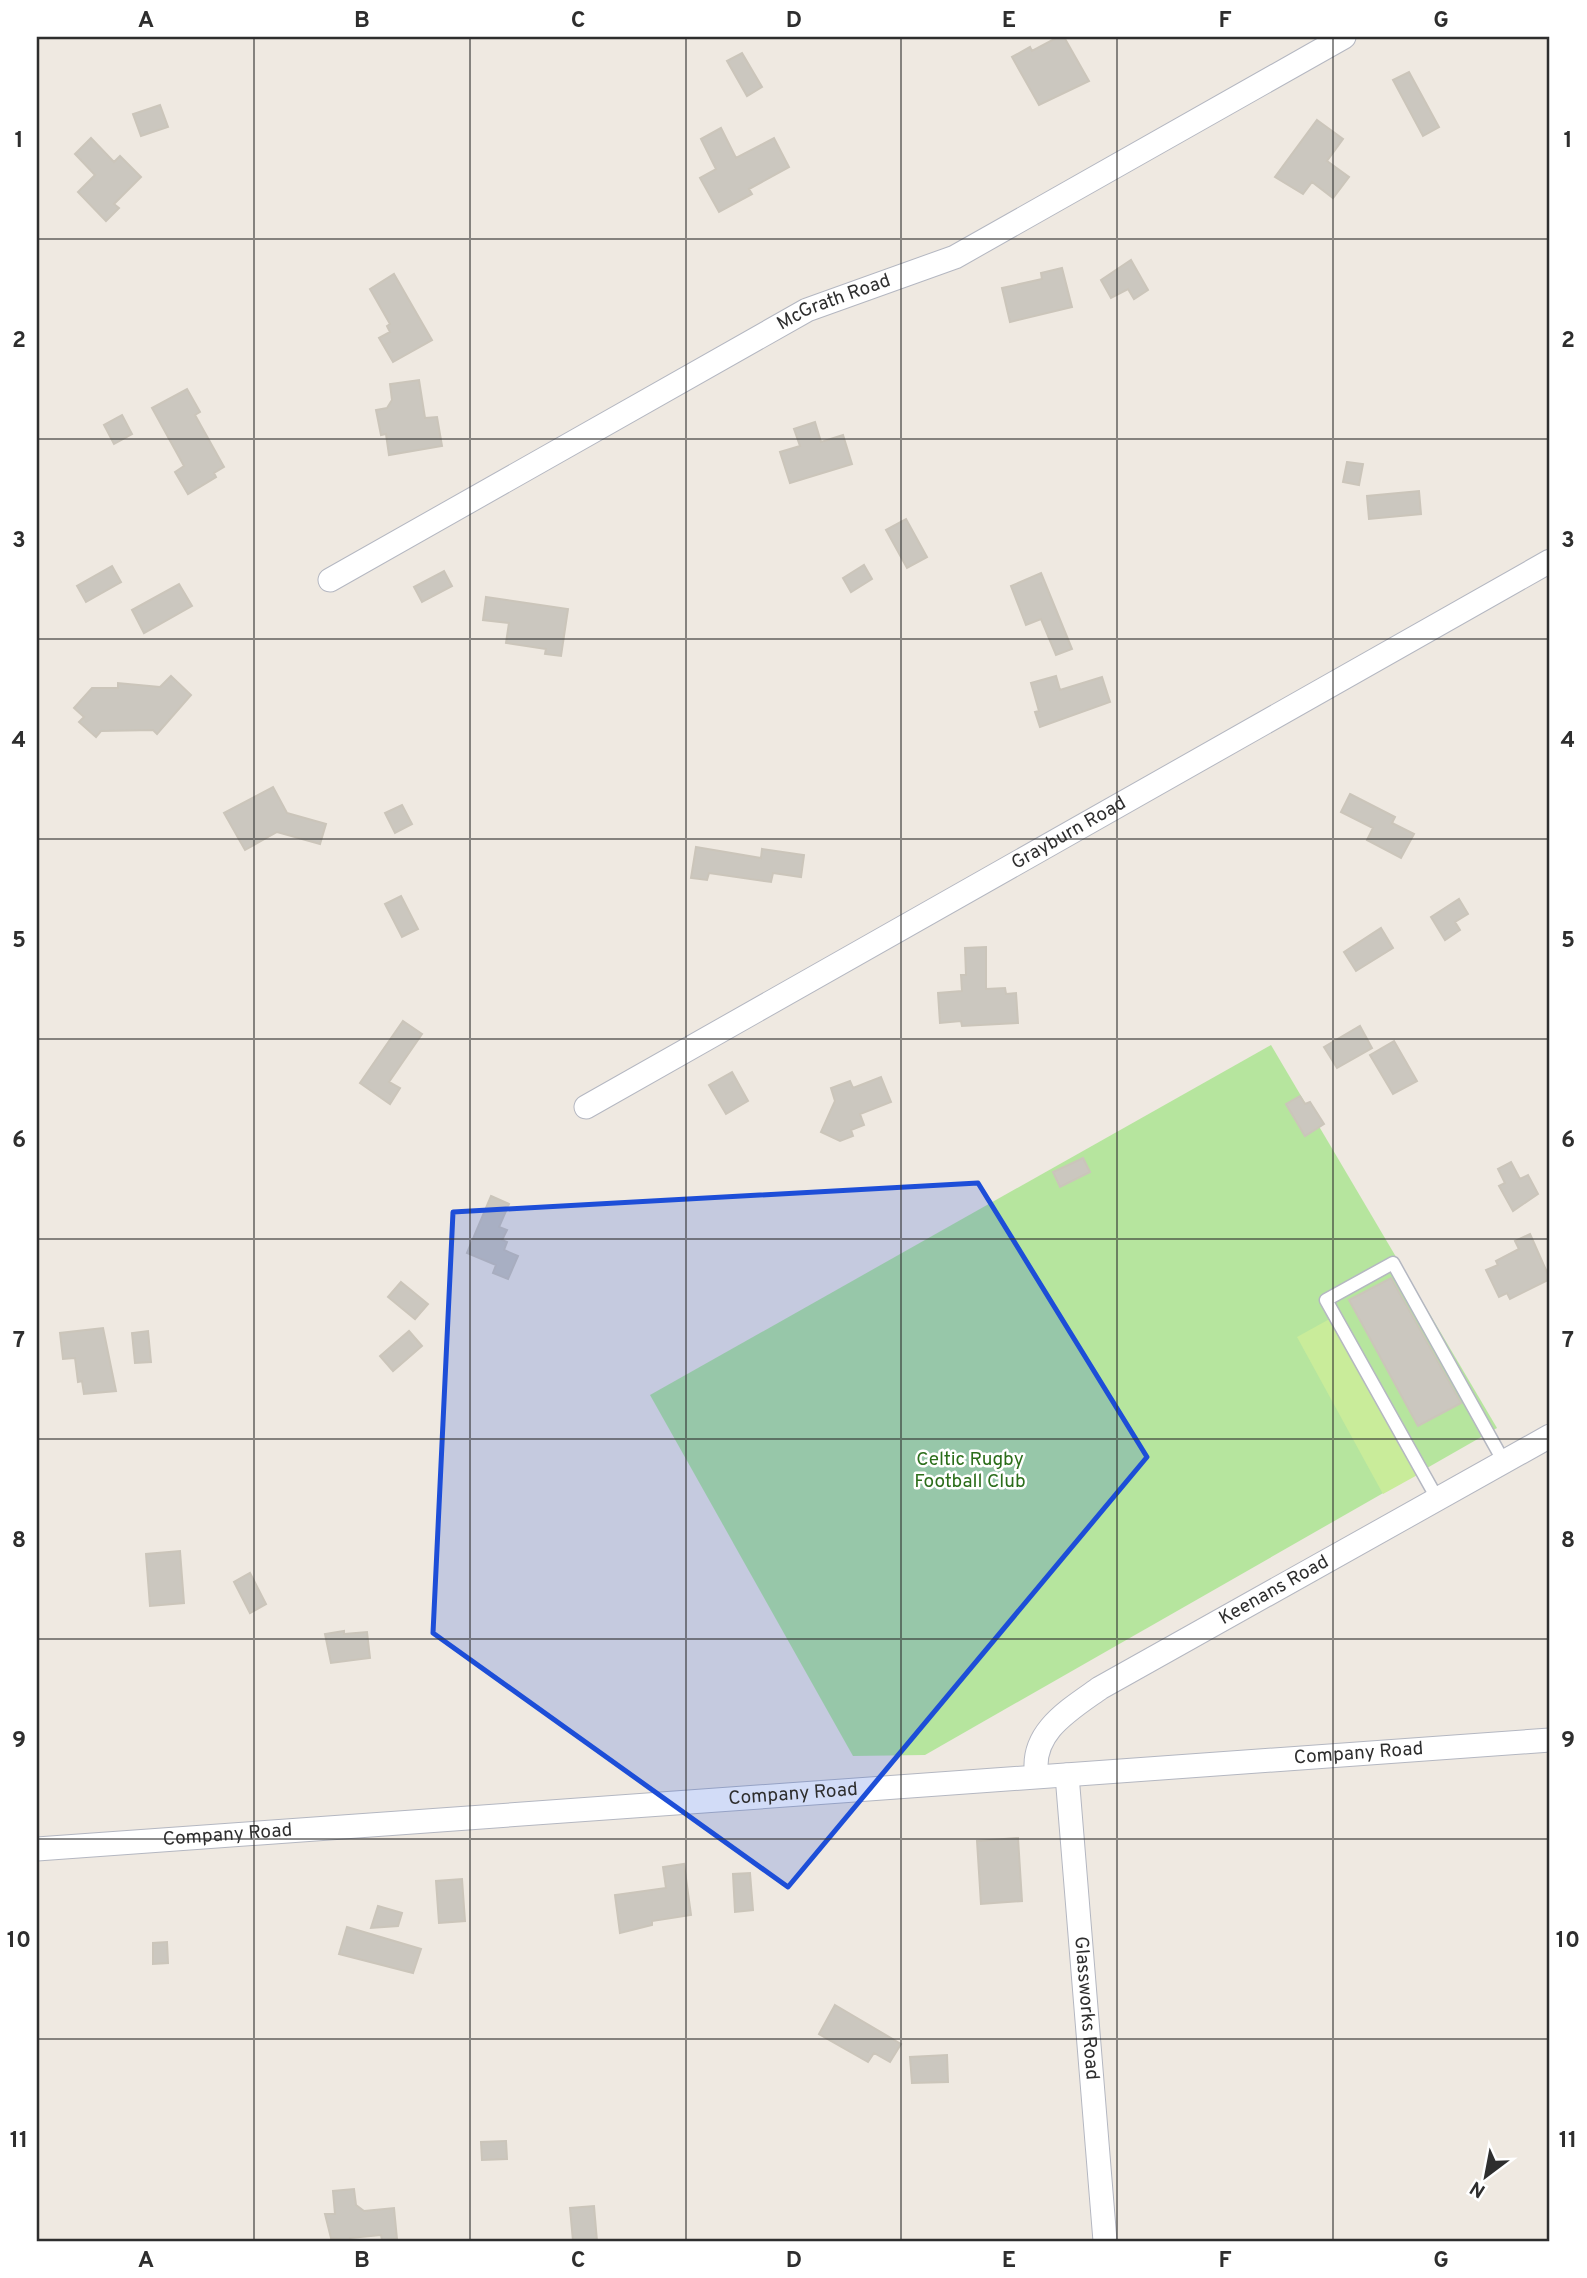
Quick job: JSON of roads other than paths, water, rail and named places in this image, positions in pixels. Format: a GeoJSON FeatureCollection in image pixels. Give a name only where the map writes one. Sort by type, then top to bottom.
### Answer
{"type":"FeatureCollection","features":[{"type":"Feature","properties":{"kind":"street","name":"McGrath Road"},"geometry":{"type":"LineString","coordinates":[[330,580],[807,310],[955,257],[1344,37]]}},
{"type":"Feature","properties":{"kind":"street","name":"Grayburn Road"},"geometry":{"type":"LineString","coordinates":[[586,1107],[1550,562]]}},
{"type":"Feature","properties":{"kind":"street","name":"Keenans Road"},"geometry":{"type":"LineString","coordinates":[[1037,1776],[1035,1765],[1041,1741],[1057,1719],[1100,1689],[1550,1436]]}},
{"type":"Feature","properties":{"kind":"street","name":"Company Road"},"geometry":{"type":"LineString","coordinates":[[37,1849],[1550,1740]]}},
{"type":"Feature","properties":{"kind":"street","name":"Glassworks Road"},"geometry":{"type":"LineString","coordinates":[[1067,1775],[1105,2241]]}},
{"type":"Feature","properties":{"kind":"lane"},"geometry":{"type":"LineString","coordinates":[[1438,1500],[1326,1300],[1393,1263],[1504,1462]]}},
{"type":"Feature","properties":{"kind":"park label","name":"Celtic Rugby Football Club"},"geometry":{"type":"Point","coordinates":[970,1471]}}]}
